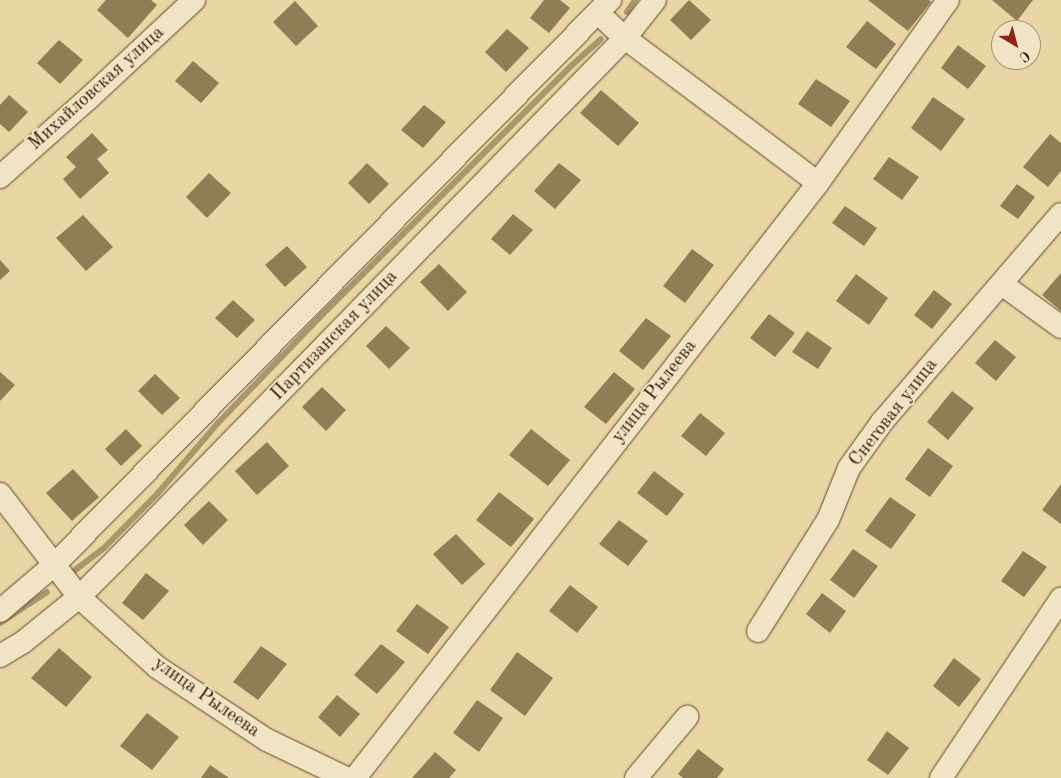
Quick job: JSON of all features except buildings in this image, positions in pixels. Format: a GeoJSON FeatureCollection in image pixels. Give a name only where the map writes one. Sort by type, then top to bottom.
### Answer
{"type":"FeatureCollection","features":[{"type":"Feature","properties":{"kind":"street","name":"Михайловская улица"},"geometry":{"type":"LineString","coordinates":[[0,177],[88,100],[194,0]]}},
{"type":"Feature","properties":{"kind":"street","name":"Партизанская улица"},"geometry":{"type":"LineString","coordinates":[[0,656],[22,643],[79,597],[625,38],[655,0]]}},
{"type":"Feature","properties":{"kind":"street","name":"улица Рылеева"},"geometry":{"type":"LineString","coordinates":[[355,778],[818,182],[948,0]]}},
{"type":"Feature","properties":{"kind":"street","name":"Партизанская улица"},"geometry":{"type":"LineString","coordinates":[[0,611],[54,565],[603,5]]}},
{"type":"Feature","properties":{"kind":"street"},"geometry":{"type":"LineString","coordinates":[[603,5],[625,38],[818,182]]}},
{"type":"Feature","properties":{"kind":"street","name":"Снеговая улица"},"geometry":{"type":"LineString","coordinates":[[758,631],[828,520],[855,460],[882,422],[1061,214]]}},
{"type":"Feature","properties":{"kind":"street"},"geometry":{"type":"LineString","coordinates":[[1002,284],[1061,327]]}},
{"type":"Feature","properties":{"kind":"street","name":"улица Рылеева"},"geometry":{"type":"LineString","coordinates":[[0,494],[79,597],[165,672],[267,740],[346,778]]}},
{"type":"Feature","properties":{"kind":"street"},"geometry":{"type":"LineString","coordinates":[[941,778],[1061,599]]}},
{"type":"Feature","properties":{"kind":"street"},"geometry":{"type":"LineString","coordinates":[[636,778],[687,717]]}},
{"type":"Feature","properties":{"kind":"waterway"},"geometry":{"type":"LineString","coordinates":[[627,12],[635,0]]}},
{"type":"Feature","properties":{"kind":"waterway"},"geometry":{"type":"LineString","coordinates":[[70,574],[104,548],[158,493],[218,423],[323,314],[571,66],[601,39]]}},
{"type":"Feature","properties":{"kind":"waterway"},"geometry":{"type":"LineString","coordinates":[[0,623],[47,592]]}}]}
